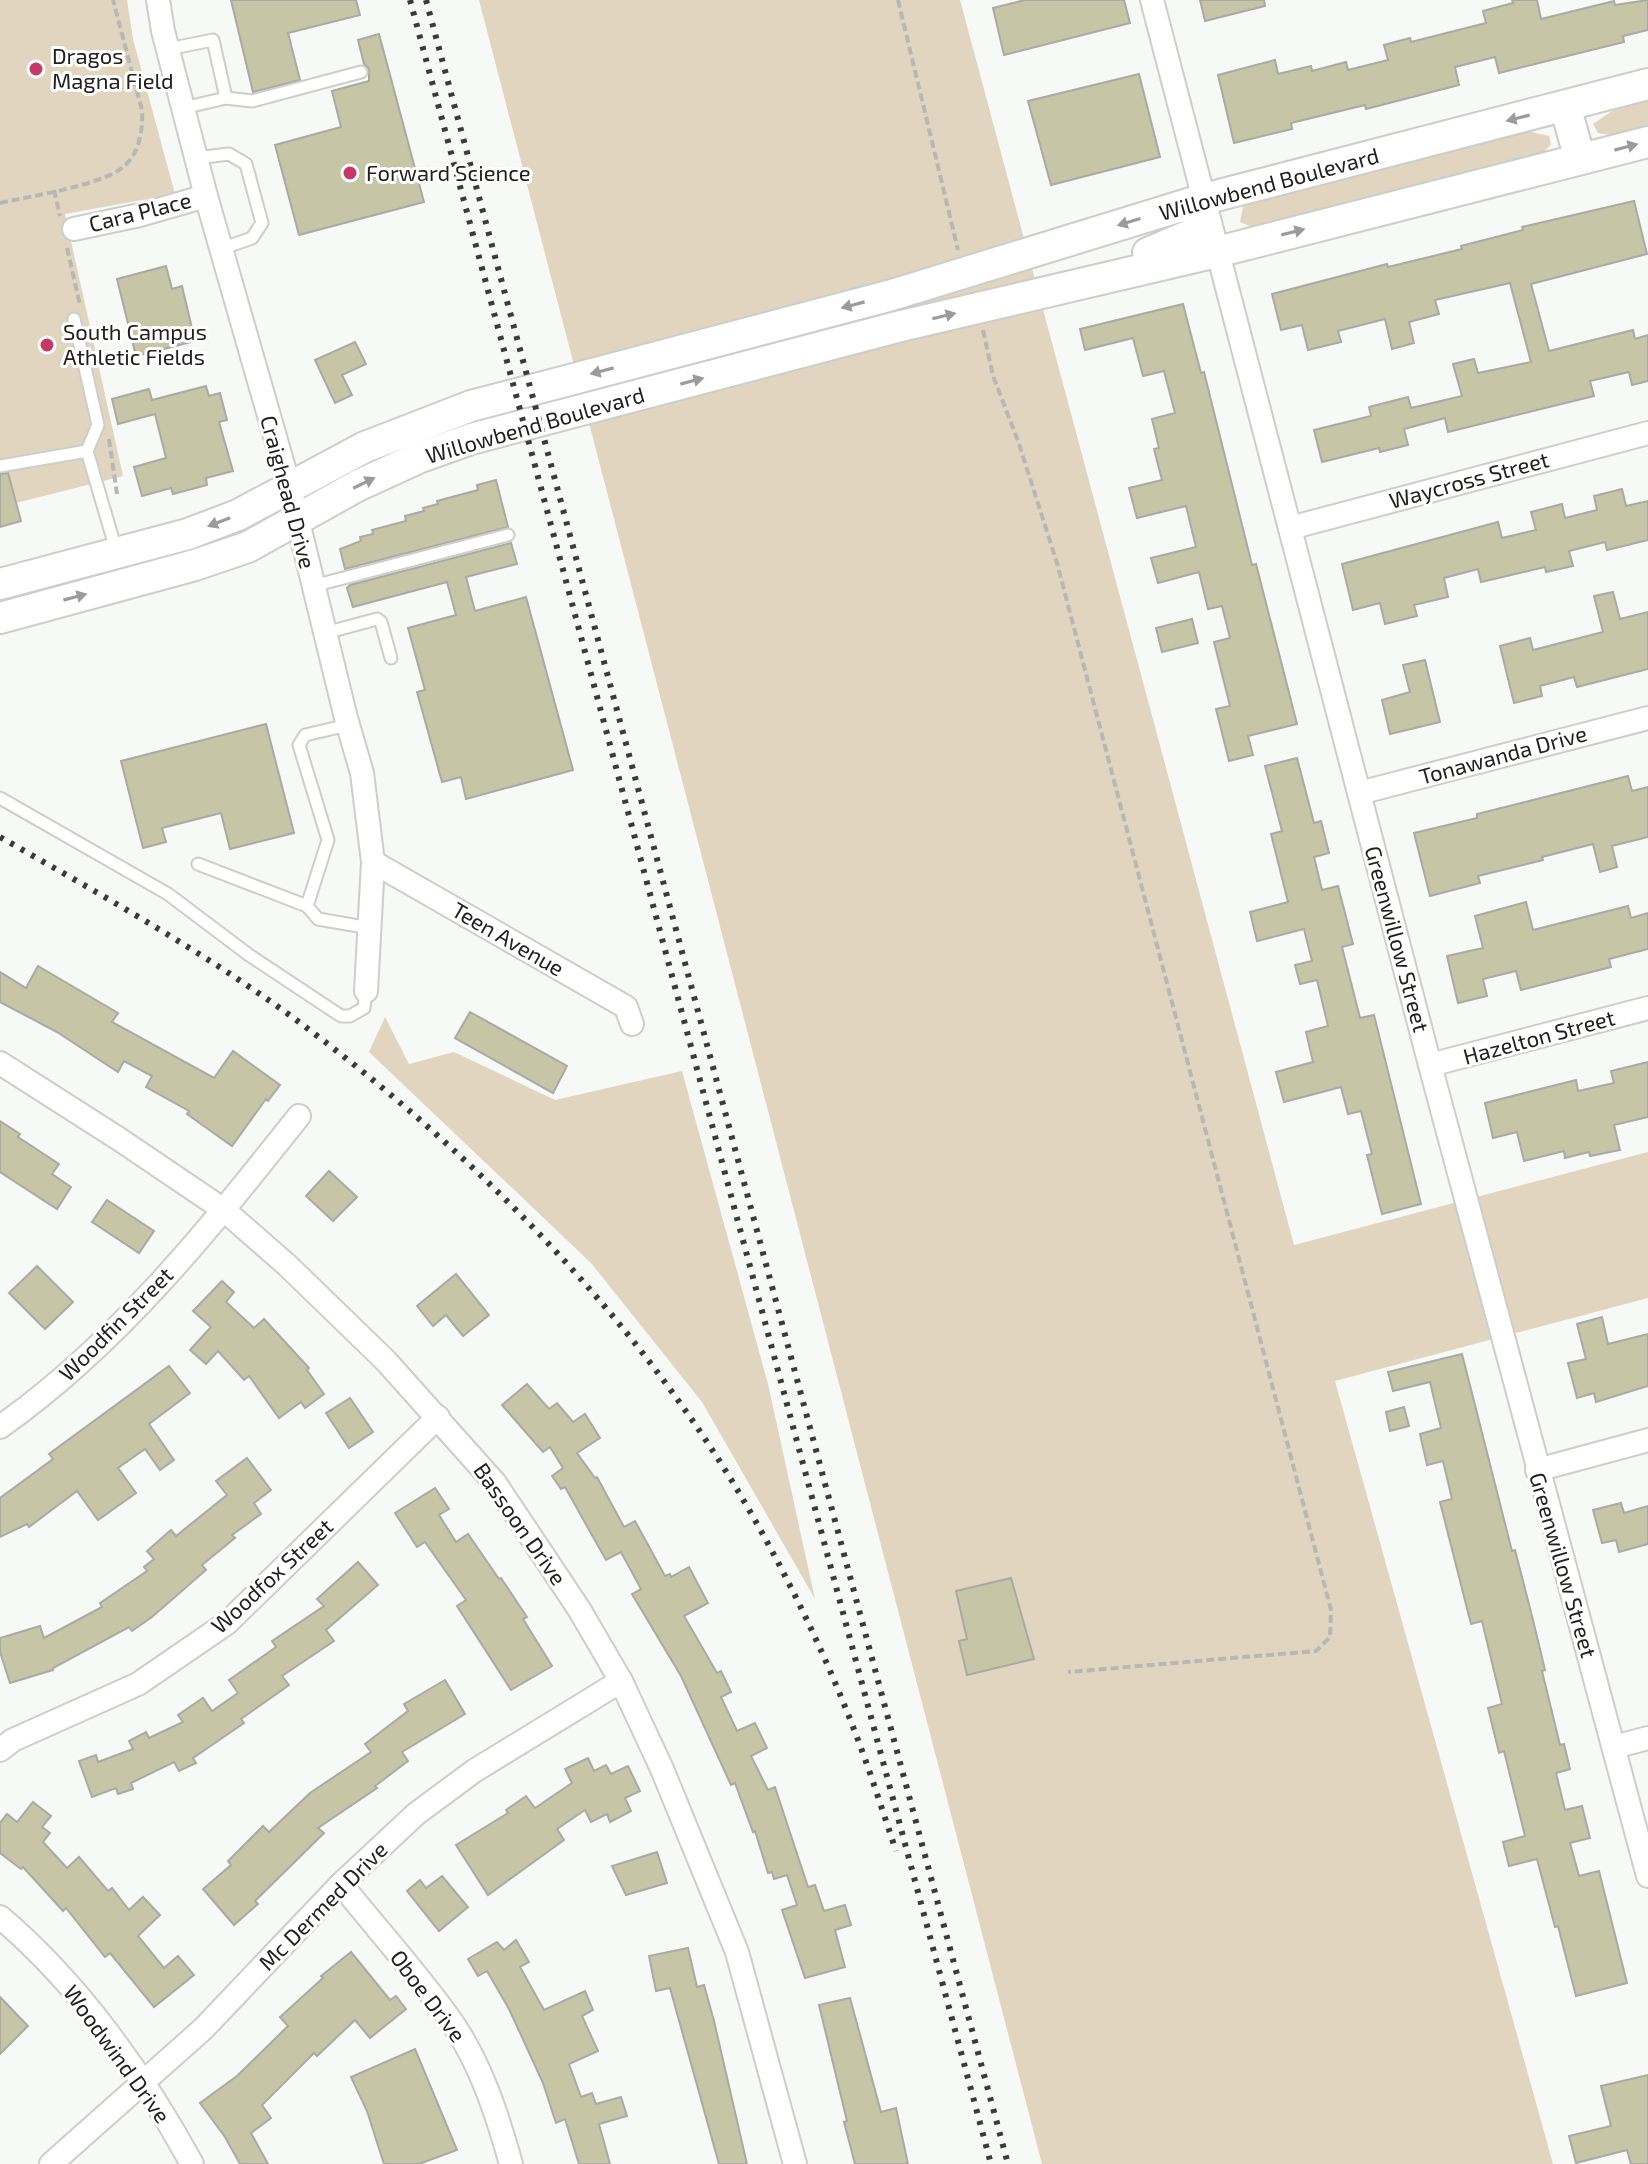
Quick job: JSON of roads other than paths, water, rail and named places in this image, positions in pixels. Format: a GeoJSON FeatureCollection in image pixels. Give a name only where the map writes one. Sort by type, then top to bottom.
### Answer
{"type":"FeatureCollection","features":[{"type":"Feature","properties":{"kind":"main road","name":"Willowbend Boulevard"},"geometry":{"type":"LineString","coordinates":[[0,584],[188,534],[238,515],[365,447],[471,406],[892,295],[1204,199],[1648,84]]}},
{"type":"Feature","properties":{"kind":"main road"},"geometry":{"type":"LineString","coordinates":[[1565,106],[1580,159]]}},
{"type":"Feature","properties":{"kind":"main road","name":"Willowbend Boulevard"},"geometry":{"type":"LineString","coordinates":[[0,618],[248,547],[357,486],[418,458],[471,439],[901,326],[1217,252],[1648,142]]}},
{"type":"Feature","properties":{"kind":"main road"},"geometry":{"type":"LineString","coordinates":[[1070,287],[1109,265],[1156,251],[1193,234],[1204,199]]}},
{"type":"Feature","properties":{"kind":"main road"},"geometry":{"type":"LineString","coordinates":[[892,295],[901,326]]}},
{"type":"Feature","properties":{"kind":"main road"},"geometry":{"type":"LineString","coordinates":[[147,545],[156,575]]}},
{"type":"Feature","properties":{"kind":"street","name":"Craighead Drive"},"geometry":{"type":"LineString","coordinates":[[158,0],[206,196],[290,489],[362,773],[373,862],[366,991]]}},
{"type":"Feature","properties":{"kind":"street","name":"Greenwillow Street"},"geometry":{"type":"LineString","coordinates":[[1152,0],[1537,1470],[1648,1876]]}},
{"type":"Feature","properties":{"kind":"street","name":"Cara Place"},"geometry":{"type":"LineString","coordinates":[[74,229],[140,215],[206,196]]}},
{"type":"Feature","properties":{"kind":"street","name":"Waycross Street"},"geometry":{"type":"LineString","coordinates":[[1290,528],[1648,433]]}},
{"type":"Feature","properties":{"kind":"street","name":"Tonawanda Drive"},"geometry":{"type":"LineString","coordinates":[[1359,793],[1648,718]]}},
{"type":"Feature","properties":{"kind":"street","name":"Teen Avenue"},"geometry":{"type":"LineString","coordinates":[[373,862],[626,1007],[632,1024]]}},
{"type":"Feature","properties":{"kind":"street","name":"Hazelton Street"},"geometry":{"type":"LineString","coordinates":[[1430,1065],[1648,1008]]}},
{"type":"Feature","properties":{"kind":"street","name":"Bassoon Drive"},"geometry":{"type":"LineString","coordinates":[[0,1063],[224,1210],[287,1265],[386,1361],[495,1483],[579,1609],[621,1681],[662,1769],[737,1952],[795,2164]]}},
{"type":"Feature","properties":{"kind":"street"},"geometry":{"type":"LineString","coordinates":[[224,1210],[299,1116]]}},
{"type":"Feature","properties":{"kind":"street","name":"Woodfin Street"},"geometry":{"type":"LineString","coordinates":[[0,1427],[56,1385],[100,1345],[224,1210]]}},
{"type":"Feature","properties":{"kind":"street","name":"Woodfox Street"},"geometry":{"type":"LineString","coordinates":[[0,1750],[13,1740],[138,1684],[227,1623],[438,1417]]}},
{"type":"Feature","properties":{"kind":"street"},"geometry":{"type":"LineString","coordinates":[[1537,1470],[1648,1440]]}},
{"type":"Feature","properties":{"kind":"street","name":"Mc Dermed Drive"},"geometry":{"type":"LineString","coordinates":[[51,2164],[203,2029],[341,1884],[416,1814],[474,1771],[621,1681]]}},
{"type":"Feature","properties":{"kind":"street"},"geometry":{"type":"LineString","coordinates":[[1614,1747],[1648,1738]]}},
{"type":"Feature","properties":{"kind":"street","name":"Oboe Drive"},"geometry":{"type":"LineString","coordinates":[[341,1884],[450,2019],[492,2100],[511,2164]]}},
{"type":"Feature","properties":{"kind":"street","name":"Woodwind Drive"},"geometry":{"type":"LineString","coordinates":[[0,1917],[65,1982],[110,2037],[192,2164]]}},
{"type":"Feature","properties":{"kind":"lane"},"geometry":{"type":"LineString","coordinates":[[168,49],[213,40],[226,98]]}},
{"type":"Feature","properties":{"kind":"lane"},"geometry":{"type":"LineString","coordinates":[[183,108],[226,98],[252,101],[361,72]]}},
{"type":"Feature","properties":{"kind":"lane"},"geometry":{"type":"LineString","coordinates":[[196,158],[229,154],[246,164],[262,223],[252,238],[221,249]]}},
{"type":"Feature","properties":{"kind":"lane"},"geometry":{"type":"LineString","coordinates":[[74,319],[98,425],[87,451],[117,554]]}},
{"type":"Feature","properties":{"kind":"lane"},"geometry":{"type":"LineString","coordinates":[[0,466],[87,451]]}},
{"type":"Feature","properties":{"kind":"lane"},"geometry":{"type":"LineString","coordinates":[[313,586],[508,535]]}},
{"type":"Feature","properties":{"kind":"lane"},"geometry":{"type":"LineString","coordinates":[[325,633],[377,619],[381,622],[391,658]]}},
{"type":"Feature","properties":{"kind":"lane"},"geometry":{"type":"LineString","coordinates":[[307,906],[328,840],[299,745],[305,735],[348,725]]}},
{"type":"Feature","properties":{"kind":"lane"},"geometry":{"type":"LineString","coordinates":[[0,798],[168,894],[249,955],[341,1016],[350,1016],[364,1008],[366,991]]}},
{"type":"Feature","properties":{"kind":"lane"},"geometry":{"type":"LineString","coordinates":[[198,864],[307,906],[318,919],[344,926],[370,928]]}},
{"type":"Feature","properties":{"kind":"railway"},"geometry":{"type":"LineString","coordinates":[[410,0],[991,2164]]}},
{"type":"Feature","properties":{"kind":"railway"},"geometry":{"type":"LineString","coordinates":[[426,0],[1008,2164]]}},
{"type":"Feature","properties":{"kind":"railway"},"geometry":{"type":"LineString","coordinates":[[0,837],[193,950],[303,1025],[425,1124],[539,1234],[592,1292],[689,1416],[767,1541],[842,1700],[896,1851]]}},
{"type":"Feature","properties":{"kind":"place","name":"Dragos Magna Field"},"geometry":{"type":"Point","coordinates":[36,69]}},
{"type":"Feature","properties":{"kind":"place","name":"Forward Science"},"geometry":{"type":"Point","coordinates":[350,173]}},
{"type":"Feature","properties":{"kind":"place","name":"South Campus Athletic Fields"},"geometry":{"type":"Point","coordinates":[47,345]}}]}
